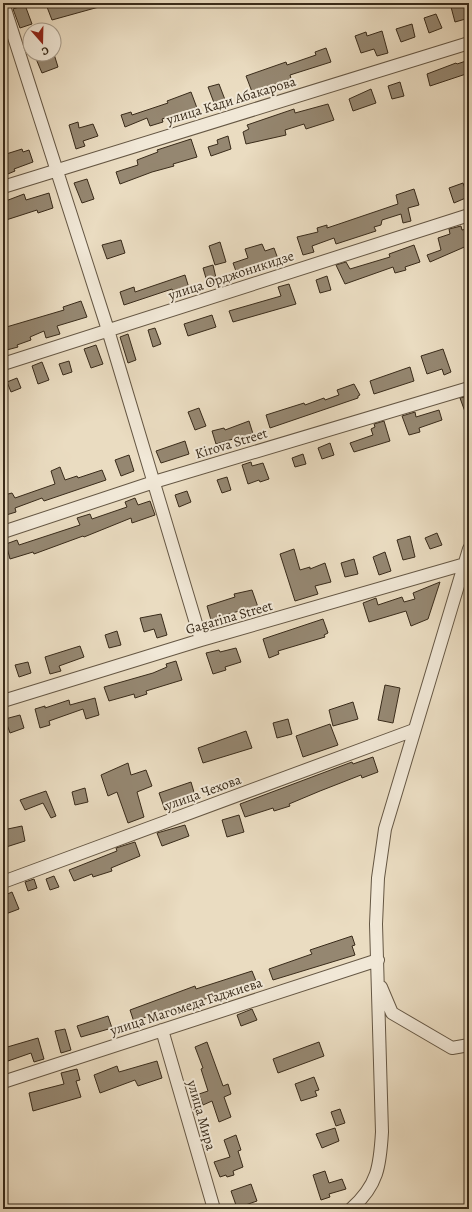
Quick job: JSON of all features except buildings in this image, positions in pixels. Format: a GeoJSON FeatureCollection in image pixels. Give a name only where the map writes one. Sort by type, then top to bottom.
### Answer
{"type":"FeatureCollection","features":[{"type":"Feature","properties":{"kind":"street"},"geometry":{"type":"LineString","coordinates":[[4,3],[108,330],[201,640]]}},
{"type":"Feature","properties":{"kind":"street","name":"улица Кади Абакарова"},"geometry":{"type":"LineString","coordinates":[[3,187],[469,43]]}},
{"type":"Feature","properties":{"kind":"street","name":"улица Орджоникидзе"},"geometry":{"type":"LineString","coordinates":[[3,364],[469,215]]}},
{"type":"Feature","properties":{"kind":"street","name":"Kirova Street"},"geometry":{"type":"LineString","coordinates":[[3,532],[154,482],[469,388]]}},
{"type":"Feature","properties":{"kind":"street"},"geometry":{"type":"LineString","coordinates":[[351,1209],[374,1182],[380,1160],[382,1132],[376,924],[378,878],[385,829],[469,549]]}},
{"type":"Feature","properties":{"kind":"street","name":"Gagarina Street"},"geometry":{"type":"LineString","coordinates":[[3,701],[201,640],[465,564]]}},
{"type":"Feature","properties":{"kind":"street","name":"улица Чехова"},"geometry":{"type":"LineString","coordinates":[[3,882],[414,730]]}},
{"type":"Feature","properties":{"kind":"street","name":"улица Магомеда Гаджиева"},"geometry":{"type":"LineString","coordinates":[[3,1082],[378,960]]}},
{"type":"Feature","properties":{"kind":"street"},"geometry":{"type":"LineString","coordinates":[[378,980],[392,1013],[452,1048],[469,1045]]}},
{"type":"Feature","properties":{"kind":"street","name":"улица Мира"},"geometry":{"type":"LineString","coordinates":[[162,1030],[214,1209]]}}]}
